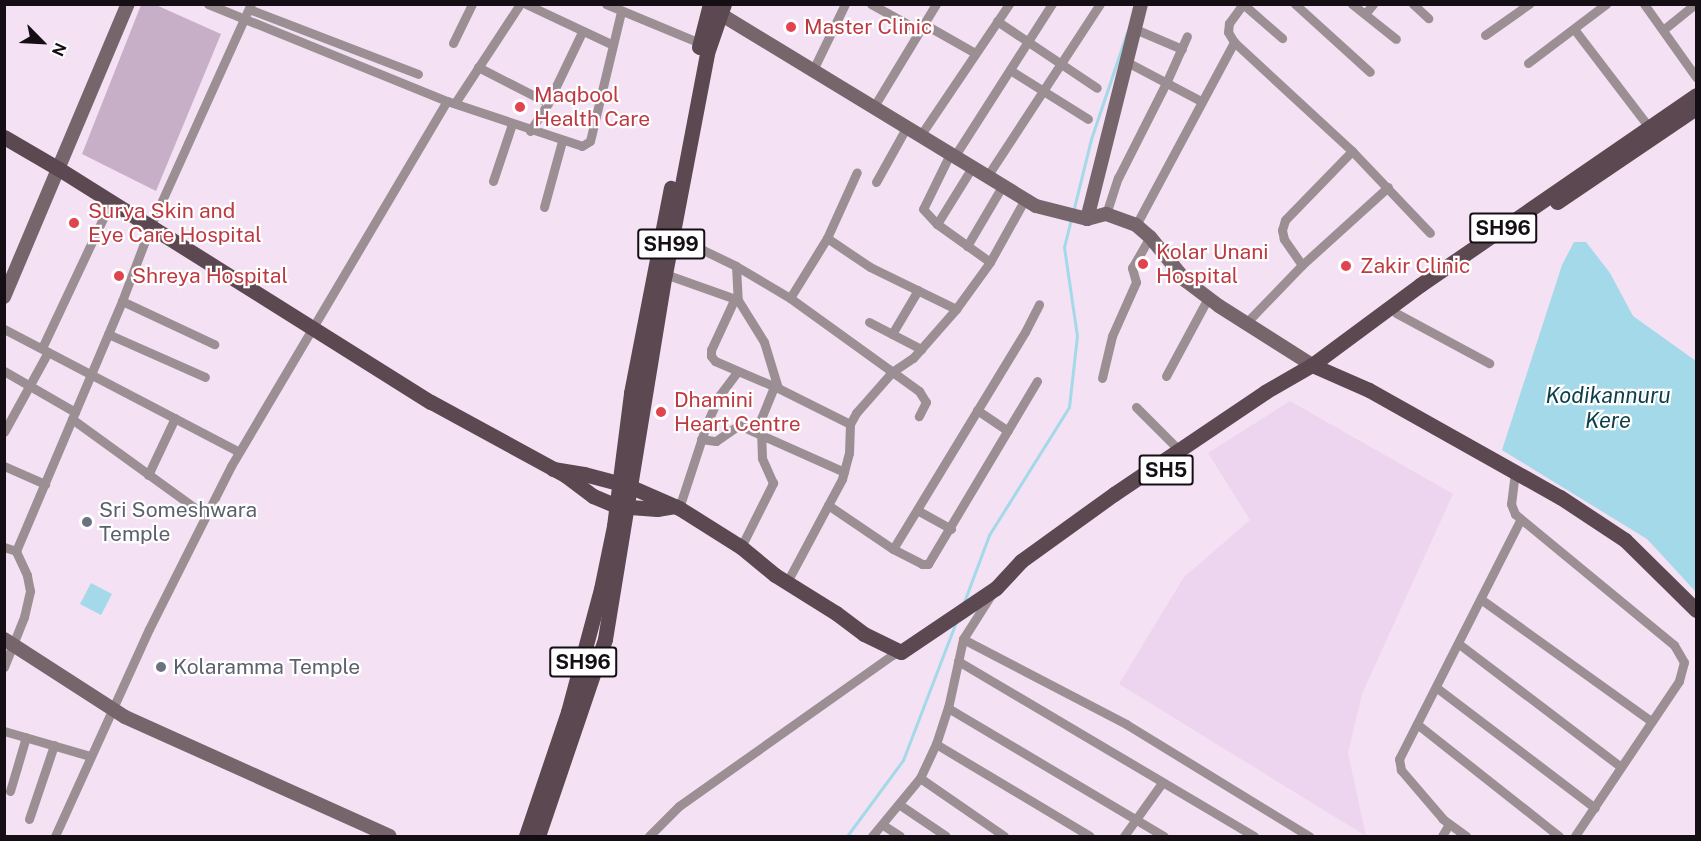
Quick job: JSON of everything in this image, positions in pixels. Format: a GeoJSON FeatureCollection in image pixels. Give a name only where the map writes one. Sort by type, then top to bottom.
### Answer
{"type":"FeatureCollection","features":[{"type":"Feature","properties":{"kind":"main road","name":"SH99"},"geometry":{"type":"LineString","coordinates":[[623,485],[622,457],[633,382],[700,43],[714,7]]}},
{"type":"Feature","properties":{"kind":"main road","name":"SH99"},"geometry":{"type":"LineString","coordinates":[[623,485],[714,7]]}},
{"type":"Feature","properties":{"kind":"main road","name":"SH96"},"geometry":{"type":"LineString","coordinates":[[1317,367],[1420,285],[1696,94]]}},
{"type":"Feature","properties":{"kind":"main road","name":"SH96"},"geometry":{"type":"LineString","coordinates":[[1317,367],[1696,108]]}},
{"type":"Feature","properties":{"kind":"main road"},"geometry":{"type":"LineString","coordinates":[[4,137],[151,225],[431,402],[565,475],[601,501],[619,524],[657,509]]}},
{"type":"Feature","properties":{"kind":"main road"},"geometry":{"type":"LineString","coordinates":[[1317,367],[1369,390],[1515,472],[1625,540],[1696,610]]}},
{"type":"Feature","properties":{"kind":"main road","name":"SH5"},"geometry":{"type":"LineString","coordinates":[[901,652],[992,590],[1021,561],[1179,450],[1264,392],[1317,367]]}},
{"type":"Feature","properties":{"kind":"main road","name":"SH5"},"geometry":{"type":"LineString","coordinates":[[1012,572],[1024,568],[1317,367]]}},
{"type":"Feature","properties":{"kind":"main road"},"geometry":{"type":"LineString","coordinates":[[597,478],[615,472],[622,457]]}},
{"type":"Feature","properties":{"kind":"main road"},"geometry":{"type":"LineString","coordinates":[[553,469],[623,485],[677,507],[741,547],[787,582],[864,634],[901,652]]}},
{"type":"Feature","properties":{"kind":"main road","name":"SH96"},"geometry":{"type":"LineString","coordinates":[[538,837],[605,639],[623,485]]}},
{"type":"Feature","properties":{"kind":"main road"},"geometry":{"type":"LineString","coordinates":[[593,496],[622,506],[657,509],[677,507]]}},
{"type":"Feature","properties":{"kind":"main road","name":"SH96"},"geometry":{"type":"LineString","coordinates":[[526,837],[568,712],[619,524]]}},
{"type":"Feature","properties":{"kind":"street"},"geometry":{"type":"LineString","coordinates":[[4,297],[128,4]]}},
{"type":"Feature","properties":{"kind":"street"},"geometry":{"type":"LineString","coordinates":[[208,4],[451,102],[531,131],[582,146],[590,141],[621,12]]}},
{"type":"Feature","properties":{"kind":"street"},"geometry":{"type":"LineString","coordinates":[[453,43],[472,4]]}},
{"type":"Feature","properties":{"kind":"street"},"geometry":{"type":"LineString","coordinates":[[56,837],[111,710],[239,452],[313,326],[451,102],[478,67],[520,4]]}},
{"type":"Feature","properties":{"kind":"street"},"geometry":{"type":"LineString","coordinates":[[526,4],[613,45]]}},
{"type":"Feature","properties":{"kind":"street"},"geometry":{"type":"LineString","coordinates":[[606,4],[700,43]]}},
{"type":"Feature","properties":{"kind":"street"},"geometry":{"type":"LineString","coordinates":[[813,70],[845,4]]}},
{"type":"Feature","properties":{"kind":"street"},"geometry":{"type":"LineString","coordinates":[[871,4],[975,53]]}},
{"type":"Feature","properties":{"kind":"street"},"geometry":{"type":"LineString","coordinates":[[873,108],[936,4]]}},
{"type":"Feature","properties":{"kind":"street"},"geometry":{"type":"LineString","coordinates":[[920,136],[1009,4]]}},
{"type":"Feature","properties":{"kind":"street"},"geometry":{"type":"LineString","coordinates":[[990,262],[937,225],[925,213],[924,203],[952,155],[1052,4]]}},
{"type":"Feature","properties":{"kind":"street"},"geometry":{"type":"LineString","coordinates":[[1084,218],[1141,4]]}},
{"type":"Feature","properties":{"kind":"street"},"geometry":{"type":"LineString","coordinates":[[1282,38],[1243,4],[1229,23],[1228,32],[1234,42],[1352,151],[1430,232]]}},
{"type":"Feature","properties":{"kind":"street"},"geometry":{"type":"LineString","coordinates":[[1295,4],[1370,72]]}},
{"type":"Feature","properties":{"kind":"street"},"geometry":{"type":"LineString","coordinates":[[1352,4],[1396,39]]}},
{"type":"Feature","properties":{"kind":"street"},"geometry":{"type":"LineString","coordinates":[[1365,14],[1373,4]]}},
{"type":"Feature","properties":{"kind":"street"},"geometry":{"type":"LineString","coordinates":[[1413,4],[1428,18]]}},
{"type":"Feature","properties":{"kind":"street"},"geometry":{"type":"LineString","coordinates":[[1485,35],[1529,4]]}},
{"type":"Feature","properties":{"kind":"street"},"geometry":{"type":"LineString","coordinates":[[1528,63],[1606,4]]}},
{"type":"Feature","properties":{"kind":"street"},"geometry":{"type":"LineString","coordinates":[[1644,4],[1696,76]]}},
{"type":"Feature","properties":{"kind":"street"},"geometry":{"type":"LineString","coordinates":[[1663,30],[1695,4]]}},
{"type":"Feature","properties":{"kind":"street"},"geometry":{"type":"LineString","coordinates":[[988,175],[1098,5]]}},
{"type":"Feature","properties":{"kind":"street"},"geometry":{"type":"LineString","coordinates":[[16,551],[122,301],[151,225],[250,7],[418,75]]}},
{"type":"Feature","properties":{"kind":"street"},"geometry":{"type":"LineString","coordinates":[[714,7],[873,108],[988,175],[1036,206],[1084,218],[1106,214],[1136,225],[1150,237],[1186,281],[1208,298],[1317,367]]}},
{"type":"Feature","properties":{"kind":"street"},"geometry":{"type":"LineString","coordinates":[[998,21],[1097,88]]}},
{"type":"Feature","properties":{"kind":"street"},"geometry":{"type":"LineString","coordinates":[[1574,28],[1649,127]]}},
{"type":"Feature","properties":{"kind":"street"},"geometry":{"type":"LineString","coordinates":[[1135,29],[1182,49]]}},
{"type":"Feature","properties":{"kind":"street"},"geometry":{"type":"LineString","coordinates":[[531,131],[548,102],[582,32]]}},
{"type":"Feature","properties":{"kind":"street"},"geometry":{"type":"LineString","coordinates":[[1106,214],[1118,178],[1187,36]]}},
{"type":"Feature","properties":{"kind":"street"},"geometry":{"type":"LineString","coordinates":[[1136,225],[1234,42]]}},
{"type":"Feature","properties":{"kind":"street"},"geometry":{"type":"LineString","coordinates":[[1127,62],[1167,81],[1201,101]]}},
{"type":"Feature","properties":{"kind":"street"},"geometry":{"type":"LineString","coordinates":[[478,67],[548,102]]}},
{"type":"Feature","properties":{"kind":"street"},"geometry":{"type":"LineString","coordinates":[[1010,70],[1088,119]]}},
{"type":"Feature","properties":{"kind":"street"},"geometry":{"type":"LineString","coordinates":[[493,181],[512,124]]}},
{"type":"Feature","properties":{"kind":"street"},"geometry":{"type":"LineString","coordinates":[[876,182],[906,128]]}},
{"type":"Feature","properties":{"kind":"street"},"geometry":{"type":"LineString","coordinates":[[544,207],[562,141]]}},
{"type":"Feature","properties":{"kind":"street"},"geometry":{"type":"LineString","coordinates":[[1302,265],[1284,239],[1282,230],[1285,220],[1352,151]]}},
{"type":"Feature","properties":{"kind":"street"},"geometry":{"type":"LineString","coordinates":[[937,225],[973,166]]}},
{"type":"Feature","properties":{"kind":"street"},"geometry":{"type":"LineString","coordinates":[[790,298],[827,237],[857,172]]}},
{"type":"Feature","properties":{"kind":"street"},"geometry":{"type":"LineString","coordinates":[[967,246],[1003,185]]}},
{"type":"Feature","properties":{"kind":"street"},"geometry":{"type":"LineString","coordinates":[[1247,322],[1302,265],[1388,187]]}},
{"type":"Feature","properties":{"kind":"street"},"geometry":{"type":"LineString","coordinates":[[787,582],[844,472],[849,453],[850,424],[865,401],[892,372],[921,349],[956,309],[990,262],[1025,199]]}},
{"type":"Feature","properties":{"kind":"street"},"geometry":{"type":"LineString","coordinates":[[4,432],[28,387],[106,212]]}},
{"type":"Feature","properties":{"kind":"street"},"geometry":{"type":"LineString","coordinates":[[672,235],[736,266],[790,298],[892,372],[924,396],[926,402],[919,416]]}},
{"type":"Feature","properties":{"kind":"street"},"geometry":{"type":"LineString","coordinates":[[827,237],[870,267],[956,309]]}},
{"type":"Feature","properties":{"kind":"street"},"geometry":{"type":"LineString","coordinates":[[1102,378],[1112,336],[1136,282],[1132,268],[1150,237]]}},
{"type":"Feature","properties":{"kind":"street"},"geometry":{"type":"LineString","coordinates":[[736,266],[736,299],[711,350],[711,356],[715,361],[776,387],[850,424]]}},
{"type":"Feature","properties":{"kind":"street"},"geometry":{"type":"LineString","coordinates":[[665,274],[736,299],[764,342],[776,387],[758,432],[762,458],[772,483],[741,547]]}},
{"type":"Feature","properties":{"kind":"street"},"geometry":{"type":"LineString","coordinates":[[892,334],[918,290]]}},
{"type":"Feature","properties":{"kind":"street"},"geometry":{"type":"LineString","coordinates":[[1166,376],[1208,298]]}},
{"type":"Feature","properties":{"kind":"street"},"geometry":{"type":"LineString","coordinates":[[122,301],[214,344]]}},
{"type":"Feature","properties":{"kind":"street"},"geometry":{"type":"LineString","coordinates":[[893,549],[1025,332],[1039,304]]}},
{"type":"Feature","properties":{"kind":"street"},"geometry":{"type":"LineString","coordinates":[[1396,313],[1489,363]]}},
{"type":"Feature","properties":{"kind":"street"},"geometry":{"type":"LineString","coordinates":[[869,322],[921,349]]}},
{"type":"Feature","properties":{"kind":"street"},"geometry":{"type":"LineString","coordinates":[[4,328],[239,452]]}},
{"type":"Feature","properties":{"kind":"street"},"geometry":{"type":"LineString","coordinates":[[108,334],[205,377]]}},
{"type":"Feature","properties":{"kind":"street"},"geometry":{"type":"LineString","coordinates":[[4,370],[74,415],[148,475],[206,516]]}},
{"type":"Feature","properties":{"kind":"street"},"geometry":{"type":"LineString","coordinates":[[677,507],[719,396],[738,371]]}},
{"type":"Feature","properties":{"kind":"street"},"geometry":{"type":"LineString","coordinates":[[828,505],[893,549],[922,564],[928,564],[951,529],[1037,381]]}},
{"type":"Feature","properties":{"kind":"street"},"geometry":{"type":"LineString","coordinates":[[1136,407],[1179,450]]}},
{"type":"Feature","properties":{"kind":"street"},"geometry":{"type":"LineString","coordinates":[[977,410],[1008,431]]}},
{"type":"Feature","properties":{"kind":"street"},"geometry":{"type":"LineString","coordinates":[[148,475],[175,418]]}},
{"type":"Feature","properties":{"kind":"street"},"geometry":{"type":"LineString","coordinates":[[701,439],[716,441],[740,425],[844,472]]}},
{"type":"Feature","properties":{"kind":"street"},"geometry":{"type":"LineString","coordinates":[[4,465],[45,484]]}},
{"type":"Feature","properties":{"kind":"street"},"geometry":{"type":"LineString","coordinates":[[1515,472],[1511,504],[1520,520],[1681,653],[1684,671],[1575,837]]}},
{"type":"Feature","properties":{"kind":"street"},"geometry":{"type":"LineString","coordinates":[[917,510],[951,529]]}},
{"type":"Feature","properties":{"kind":"street"},"geometry":{"type":"LineString","coordinates":[[1466,837],[1449,824],[1399,765],[1401,754],[1482,600],[1520,520]]}},
{"type":"Feature","properties":{"kind":"street"},"geometry":{"type":"LineString","coordinates":[[4,547],[16,551],[27,575],[30,591],[9,642],[4,667]]}},
{"type":"Feature","properties":{"kind":"street"},"geometry":{"type":"LineString","coordinates":[[872,837],[920,778],[936,744],[948,708],[963,639],[992,590]]}},
{"type":"Feature","properties":{"kind":"street"},"geometry":{"type":"LineString","coordinates":[[1482,600],[1651,721]]}},
{"type":"Feature","properties":{"kind":"street"},"geometry":{"type":"LineString","coordinates":[[963,639],[1126,724],[1309,837]]}},
{"type":"Feature","properties":{"kind":"street"},"geometry":{"type":"LineString","coordinates":[[9,642],[111,710],[390,837]]}},
{"type":"Feature","properties":{"kind":"street"},"geometry":{"type":"LineString","coordinates":[[1459,644],[1621,767]]}},
{"type":"Feature","properties":{"kind":"street"},"geometry":{"type":"LineString","coordinates":[[649,837],[679,806],[892,655],[901,652]]}},
{"type":"Feature","properties":{"kind":"street"},"geometry":{"type":"LineString","coordinates":[[958,661],[1254,837]]}},
{"type":"Feature","properties":{"kind":"street"},"geometry":{"type":"LineString","coordinates":[[1437,688],[1595,808]]}},
{"type":"Feature","properties":{"kind":"street"},"geometry":{"type":"LineString","coordinates":[[948,708],[1164,837]]}},
{"type":"Feature","properties":{"kind":"street"},"geometry":{"type":"LineString","coordinates":[[1417,724],[1559,837]]}},
{"type":"Feature","properties":{"kind":"street"},"geometry":{"type":"LineString","coordinates":[[4,731],[90,756]]}},
{"type":"Feature","properties":{"kind":"street"},"geometry":{"type":"LineString","coordinates":[[10,791],[26,737]]}},
{"type":"Feature","properties":{"kind":"street"},"geometry":{"type":"LineString","coordinates":[[936,744],[1090,837]]}},
{"type":"Feature","properties":{"kind":"street"},"geometry":{"type":"LineString","coordinates":[[29,819],[54,746]]}},
{"type":"Feature","properties":{"kind":"street"},"geometry":{"type":"LineString","coordinates":[[920,778],[1004,837]]}},
{"type":"Feature","properties":{"kind":"street"},"geometry":{"type":"LineString","coordinates":[[1124,837],[1162,783]]}},
{"type":"Feature","properties":{"kind":"street"},"geometry":{"type":"LineString","coordinates":[[900,805],[946,837]]}},
{"type":"Feature","properties":{"kind":"street"},"geometry":{"type":"LineString","coordinates":[[1442,837],[1449,824]]}},
{"type":"Feature","properties":{"kind":"street"},"geometry":{"type":"LineString","coordinates":[[883,825],[900,837]]}},
{"type":"Feature","properties":{"kind":"shaded area"},"geometry":{"type":"Polygon","coordinates":[[[141,5],[156,5],[221,34],[156,191],[82,154],[141,5]]]}},
{"type":"Feature","properties":{"kind":"shaded area"},"geometry":{"type":"Polygon","coordinates":[[[1290,401],[1453,494],[1362,694],[1348,753],[1366,836],[1119,684],[1184,577],[1250,520],[1208,453],[1290,401]]]}},
{"type":"Feature","properties":{"kind":"water","name":"Kodikannuru Kere"},"geometry":{"type":"Polygon","coordinates":[[[1574,242],[1586,242],[1610,273],[1633,316],[1696,361],[1696,592],[1647,539],[1502,450],[1562,265],[1574,242]]]}},
{"type":"Feature","properties":{"kind":"water"},"geometry":{"type":"Polygon","coordinates":[[[91,583],[112,594],[101,615],[80,604],[91,583]]]}},
{"type":"Feature","properties":{"kind":"waterway"},"geometry":{"type":"LineString","coordinates":[[1073,212],[1091,139],[1127,32]]}},
{"type":"Feature","properties":{"kind":"waterway"},"geometry":{"type":"LineString","coordinates":[[964,602],[989,535],[1069,407],[1077,336],[1064,247],[1071,218]]}},
{"type":"Feature","properties":{"kind":"waterway"},"geometry":{"type":"LineString","coordinates":[[847,836],[903,760],[956,622]]}},
{"type":"Feature","properties":{"kind":"place","name":"Master Clinic"},"geometry":{"type":"Point","coordinates":[791,27]}},
{"type":"Feature","properties":{"kind":"place","name":"Maqbool Health Care"},"geometry":{"type":"Point","coordinates":[520,107]}},
{"type":"Feature","properties":{"kind":"place","name":"Surya Skin and Eye Care Hospital"},"geometry":{"type":"Point","coordinates":[74,223]}},
{"type":"Feature","properties":{"kind":"place","name":"Kolar Unani Hospital"},"geometry":{"type":"Point","coordinates":[1143,264]}},
{"type":"Feature","properties":{"kind":"place","name":"Zakir Clinic"},"geometry":{"type":"Point","coordinates":[1346,266]}},
{"type":"Feature","properties":{"kind":"place","name":"Shreya Hospital"},"geometry":{"type":"Point","coordinates":[119,276]}},
{"type":"Feature","properties":{"kind":"place","name":"Dhamini Heart Centre"},"geometry":{"type":"Point","coordinates":[661,412]}},
{"type":"Feature","properties":{"kind":"place","name":"Sri Someshwara Temple"},"geometry":{"type":"Point","coordinates":[87,522]}},
{"type":"Feature","properties":{"kind":"place","name":"Kolaramma Temple"},"geometry":{"type":"Point","coordinates":[161,667]}}]}
